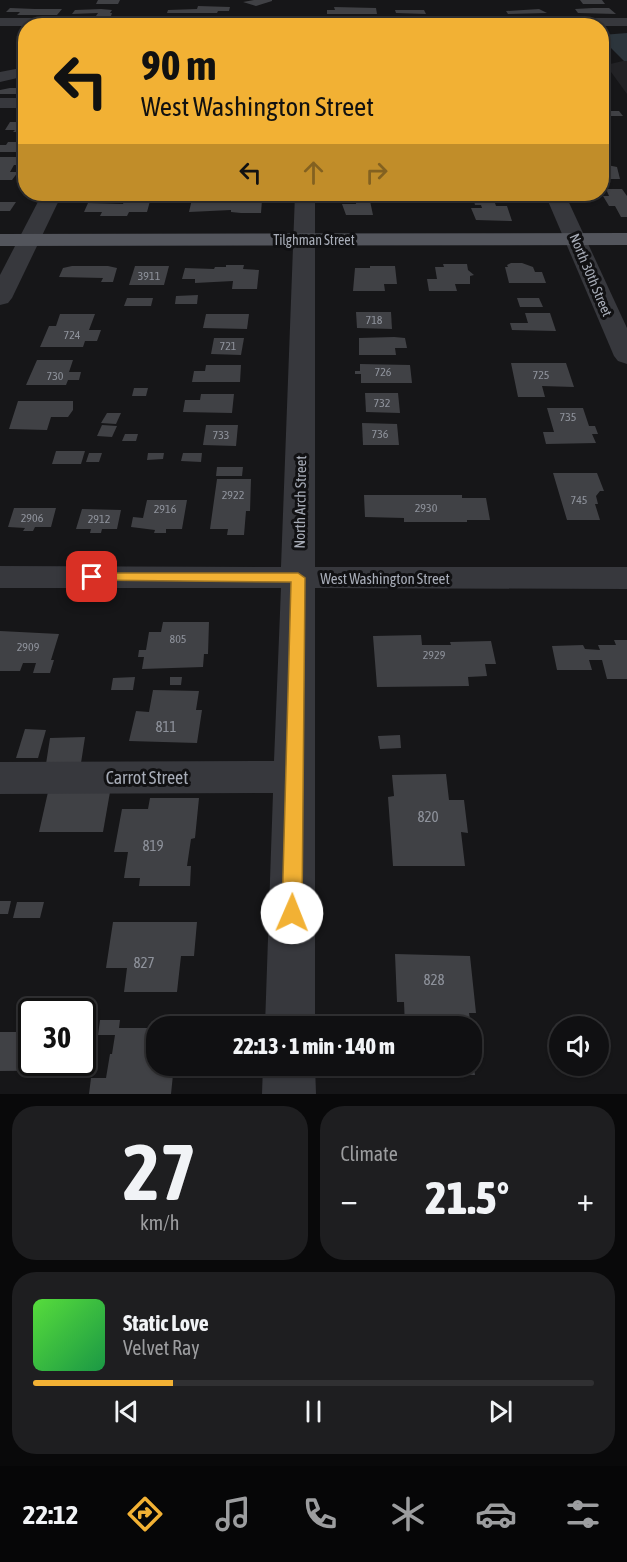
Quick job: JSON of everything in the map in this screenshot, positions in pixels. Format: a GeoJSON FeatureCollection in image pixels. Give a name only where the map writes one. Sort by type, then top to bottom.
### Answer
{"type":"FeatureCollection","features":[{"type":"Feature","properties":{"kind":"main road","name":"Tilghman Street"},"geometry":{"type":"LineString","coordinates":[[0,240],[627,239]]}},
{"type":"Feature","properties":{"kind":"street"},"geometry":{"type":"LineString","coordinates":[[139,18],[145,7]]}},
{"type":"Feature","properties":{"kind":"street"},"geometry":{"type":"LineString","coordinates":[[470,8],[474,18]]}},
{"type":"Feature","properties":{"kind":"street"},"geometry":{"type":"LineString","coordinates":[[248,18],[286,9]]}},
{"type":"Feature","properties":{"kind":"street"},"geometry":{"type":"LineString","coordinates":[[0,22],[18,22]]}},
{"type":"Feature","properties":{"kind":"street"},"geometry":{"type":"LineString","coordinates":[[609,22],[627,22]]}},
{"type":"Feature","properties":{"kind":"street"},"geometry":{"type":"LineString","coordinates":[[0,77],[18,73]]}},
{"type":"Feature","properties":{"kind":"street"},"geometry":{"type":"LineString","coordinates":[[0,104],[18,104]]}},
{"type":"Feature","properties":{"kind":"street"},"geometry":{"type":"LineString","coordinates":[[0,298],[48,201]]}},
{"type":"Feature","properties":{"kind":"street","name":"North Arch Street"},"geometry":{"type":"LineString","coordinates":[[290,1016],[305,201]]}},
{"type":"Feature","properties":{"kind":"street","name":"North 30th Street"},"geometry":{"type":"LineString","coordinates":[[558,201],[627,356]]}},
{"type":"Feature","properties":{"kind":"street","name":"West Washington Street"},"geometry":{"type":"LineString","coordinates":[[0,577],[627,578]]}},
{"type":"Feature","properties":{"kind":"street","name":"Carrot Street"},"geometry":{"type":"LineString","coordinates":[[0,778],[294,777]]}},
{"type":"Feature","properties":{"kind":"street"},"geometry":{"type":"LineString","coordinates":[[289,1076],[289,1094]]}},
{"type":"Feature","properties":{"kind":"shaded area"},"geometry":{"type":"Polygon","coordinates":[[[627,33],[627,61],[624,61],[609,46],[609,34],[627,33]]]}},
{"type":"Feature","properties":{"kind":"shaded area"},"geometry":{"type":"Polygon","coordinates":[[[627,60],[627,94],[609,69],[609,64],[627,60]]]}},
{"type":"Feature","properties":{"kind":"building"},"geometry":{"type":"Polygon","coordinates":[[[98,0],[120,0],[118,4],[96,4],[98,0]]]}},
{"type":"Feature","properties":{"kind":"building"},"geometry":{"type":"Polygon","coordinates":[[[580,0],[602,0],[605,4],[583,4],[580,0]]]}},
{"type":"Feature","properties":{"kind":"building"},"geometry":{"type":"Polygon","coordinates":[[[272,1],[256,6],[243,2],[272,1]]]}},
{"type":"Feature","properties":{"kind":"building"},"geometry":{"type":"Polygon","coordinates":[[[198,6],[230,7],[229,11],[218,11],[217,13],[167,13],[168,10],[197,9],[198,6]]]}},
{"type":"Feature","properties":{"kind":"building"},"geometry":{"type":"Polygon","coordinates":[[[334,7],[376,8],[377,14],[327,14],[327,10],[335,10],[334,7]]]}},
{"type":"Feature","properties":{"kind":"building"},"geometry":{"type":"Polygon","coordinates":[[[10,8],[62,9],[57,15],[17,15],[20,12],[6,12],[10,8]]]}},
{"type":"Feature","properties":{"kind":"building"},"geometry":{"type":"Polygon","coordinates":[[[609,8],[616,14],[578,13],[575,9],[609,8]]]}},
{"type":"Feature","properties":{"kind":"building"},"geometry":{"type":"Polygon","coordinates":[[[539,9],[547,13],[508,14],[506,11],[539,9]]]}},
{"type":"Feature","properties":{"kind":"building"},"geometry":{"type":"Polygon","coordinates":[[[75,10],[112,10],[111,16],[96,16],[98,13],[72,14],[75,10]]]}},
{"type":"Feature","properties":{"kind":"building"},"geometry":{"type":"Polygon","coordinates":[[[395,10],[424,10],[426,14],[396,13],[395,10]]]}},
{"type":"Feature","properties":{"kind":"building"},"geometry":{"type":"Polygon","coordinates":[[[18,88],[18,94],[0,94],[0,90],[18,88]]]}},
{"type":"Feature","properties":{"kind":"building"},"geometry":{"type":"Polygon","coordinates":[[[609,111],[619,111],[623,116],[609,116],[609,111]]]}},
{"type":"Feature","properties":{"kind":"building"},"geometry":{"type":"Polygon","coordinates":[[[10,122],[18,122],[18,132],[5,130],[10,122]]]}},
{"type":"Feature","properties":{"kind":"building"},"geometry":{"type":"Polygon","coordinates":[[[8,142],[18,142],[18,152],[0,152],[0,145],[6,145],[8,142]]]}},
{"type":"Feature","properties":{"kind":"building"},"geometry":{"type":"Polygon","coordinates":[[[0,157],[18,157],[18,165],[14,165],[10,172],[18,172],[12,180],[0,180],[0,157]]]}},
{"type":"Feature","properties":{"kind":"building"},"geometry":{"type":"Polygon","coordinates":[[[609,165],[617,167],[620,179],[609,179],[609,165]]]}},
{"type":"Feature","properties":{"kind":"building"},"geometry":{"type":"Polygon","coordinates":[[[609,189],[622,189],[627,196],[627,217],[621,217],[615,206],[609,206],[606,201],[609,201],[609,189]]]}},
{"type":"Feature","properties":{"kind":"building"},"geometry":{"type":"Polygon","coordinates":[[[124,201],[150,201],[147,212],[129,212],[127,216],[100,216],[102,212],[84,212],[88,203],[123,204],[124,201]]]}},
{"type":"Feature","properties":{"kind":"building"},"geometry":{"type":"Polygon","coordinates":[[[192,201],[262,201],[261,213],[231,212],[231,210],[189,212],[192,201]]]}},
{"type":"Feature","properties":{"kind":"building"},"geometry":{"type":"Polygon","coordinates":[[[356,201],[370,201],[373,215],[346,215],[342,204],[356,204],[356,201]]]}},
{"type":"Feature","properties":{"kind":"building"},"geometry":{"type":"Polygon","coordinates":[[[474,201],[494,201],[496,206],[507,206],[512,221],[476,220],[471,208],[482,208],[481,205],[475,205],[474,201]]]}},
{"type":"Feature","properties":{"kind":"building"},"geometry":{"type":"Polygon","coordinates":[[[0,202],[16,202],[10,211],[0,211],[0,202]]]}},
{"type":"Feature","properties":{"kind":"building"},"geometry":{"type":"Polygon","coordinates":[[[511,263],[522,263],[533,267],[535,272],[542,272],[546,283],[509,283],[505,267],[511,263]]]}},
{"type":"Feature","properties":{"kind":"building"},"geometry":{"type":"Polygon","coordinates":[[[443,264],[467,264],[468,270],[474,275],[470,276],[470,284],[455,284],[457,291],[429,291],[427,279],[437,279],[435,267],[444,267],[443,264]]]}},
{"type":"Feature","properties":{"kind":"building"},"geometry":{"type":"Polygon","coordinates":[[[226,265],[244,265],[243,269],[259,270],[257,289],[232,289],[233,281],[195,283],[195,279],[182,279],[185,268],[214,269],[215,267],[226,267],[226,265]]]}},
{"type":"Feature","properties":{"kind":"building"},"geometry":{"type":"Polygon","coordinates":[[[72,266],[117,268],[113,282],[101,282],[103,278],[59,277],[63,268],[72,266]]]}},
{"type":"Feature","properties":{"kind":"building"},"geometry":{"type":"Polygon","coordinates":[[[135,266],[169,266],[164,285],[129,285],[135,266]]]}},
{"type":"Feature","properties":{"kind":"building"},"geometry":{"type":"Polygon","coordinates":[[[370,266],[395,266],[397,284],[384,284],[385,291],[353,291],[355,268],[370,268],[370,266]]]}},
{"type":"Feature","properties":{"kind":"building"},"geometry":{"type":"Polygon","coordinates":[[[198,295],[197,304],[175,304],[176,296],[198,295]]]}},
{"type":"Feature","properties":{"kind":"building"},"geometry":{"type":"Polygon","coordinates":[[[127,298],[153,298],[151,306],[124,306],[127,298]]]}},
{"type":"Feature","properties":{"kind":"building"},"geometry":{"type":"Polygon","coordinates":[[[517,298],[539,298],[543,307],[520,307],[517,298]]]}},
{"type":"Feature","properties":{"kind":"building"},"geometry":{"type":"Polygon","coordinates":[[[356,312],[391,312],[392,329],[357,328],[356,312]]]}},
{"type":"Feature","properties":{"kind":"building"},"geometry":{"type":"Polygon","coordinates":[[[525,313],[550,313],[556,331],[512,330],[510,323],[528,323],[525,313]]]}},
{"type":"Feature","properties":{"kind":"building"},"geometry":{"type":"Polygon","coordinates":[[[60,314],[95,314],[89,330],[101,330],[97,341],[85,341],[83,347],[40,347],[49,326],[56,326],[60,314]]]}},
{"type":"Feature","properties":{"kind":"building"},"geometry":{"type":"Polygon","coordinates":[[[206,314],[249,314],[247,329],[203,328],[206,314]]]}},
{"type":"Feature","properties":{"kind":"building"},"geometry":{"type":"Polygon","coordinates":[[[214,338],[244,338],[241,355],[211,354],[214,338]]]}},
{"type":"Feature","properties":{"kind":"building"},"geometry":{"type":"Polygon","coordinates":[[[359,338],[405,338],[407,348],[395,348],[396,355],[359,355],[359,338]]]}},
{"type":"Feature","properties":{"kind":"building"},"geometry":{"type":"Polygon","coordinates":[[[37,360],[73,360],[69,372],[81,372],[79,380],[68,380],[66,385],[26,385],[37,360]]]}},
{"type":"Feature","properties":{"kind":"building"},"geometry":{"type":"Polygon","coordinates":[[[511,363],[566,363],[574,387],[542,386],[545,397],[518,397],[511,363]]]}},
{"type":"Feature","properties":{"kind":"building"},"geometry":{"type":"Polygon","coordinates":[[[360,364],[410,365],[412,383],[361,383],[361,374],[355,374],[355,371],[360,371],[360,364]]]}},
{"type":"Feature","properties":{"kind":"building"},"geometry":{"type":"Polygon","coordinates":[[[206,365],[241,365],[240,382],[192,382],[194,371],[205,371],[206,365]]]}},
{"type":"Feature","properties":{"kind":"building"},"geometry":{"type":"Polygon","coordinates":[[[134,388],[148,388],[146,396],[132,396],[134,388]]]}},
{"type":"Feature","properties":{"kind":"building"},"geometry":{"type":"Polygon","coordinates":[[[365,393],[398,393],[400,413],[366,412],[365,393]]]}},
{"type":"Feature","properties":{"kind":"building"},"geometry":{"type":"Polygon","coordinates":[[[201,394],[234,394],[232,413],[183,412],[185,400],[200,400],[201,394]]]}},
{"type":"Feature","properties":{"kind":"building"},"geometry":{"type":"Polygon","coordinates":[[[18,401],[73,401],[73,410],[68,417],[51,417],[47,430],[9,429],[18,401]]]}},
{"type":"Feature","properties":{"kind":"building"},"geometry":{"type":"Polygon","coordinates":[[[547,408],[583,408],[589,426],[595,426],[598,434],[592,434],[596,443],[546,444],[543,432],[554,432],[547,408]]]}},
{"type":"Feature","properties":{"kind":"building"},"geometry":{"type":"Polygon","coordinates":[[[107,413],[121,413],[116,424],[101,423],[107,413]]]}},
{"type":"Feature","properties":{"kind":"building"},"geometry":{"type":"Polygon","coordinates":[[[362,423],[397,424],[399,445],[363,445],[362,423]]]}},
{"type":"Feature","properties":{"kind":"building"},"geometry":{"type":"Polygon","coordinates":[[[102,425],[117,426],[112,437],[97,436],[102,425]]]}},
{"type":"Feature","properties":{"kind":"building"},"geometry":{"type":"Polygon","coordinates":[[[206,425],[238,425],[236,446],[203,445],[206,425]]]}},
{"type":"Feature","properties":{"kind":"building"},"geometry":{"type":"Polygon","coordinates":[[[125,434],[138,434],[136,441],[122,441],[125,434]]]}},
{"type":"Feature","properties":{"kind":"building"},"geometry":{"type":"Polygon","coordinates":[[[56,451],[85,451],[81,464],[52,464],[56,451]]]}},
{"type":"Feature","properties":{"kind":"building"},"geometry":{"type":"Polygon","coordinates":[[[89,453],[102,453],[99,462],[86,462],[89,453]]]}},
{"type":"Feature","properties":{"kind":"building"},"geometry":{"type":"Polygon","coordinates":[[[148,453],[164,453],[163,459],[147,460],[148,453]]]}},
{"type":"Feature","properties":{"kind":"building"},"geometry":{"type":"Polygon","coordinates":[[[183,453],[202,453],[201,462],[181,461],[183,453]]]}},
{"type":"Feature","properties":{"kind":"building"},"geometry":{"type":"Polygon","coordinates":[[[217,467],[243,467],[242,476],[216,476],[217,467]]]}},
{"type":"Feature","properties":{"kind":"building"},"geometry":{"type":"Polygon","coordinates":[[[553,473],[597,473],[604,491],[600,491],[596,496],[598,504],[595,504],[600,520],[567,520],[553,473]]]}},
{"type":"Feature","properties":{"kind":"building"},"geometry":{"type":"Polygon","coordinates":[[[217,479],[251,479],[250,511],[246,511],[244,535],[227,535],[228,529],[210,529],[217,479]]]}},
{"type":"Feature","properties":{"kind":"building"},"geometry":{"type":"Polygon","coordinates":[[[364,495],[462,495],[462,498],[486,498],[490,520],[404,522],[404,518],[365,517],[364,495]]]}},
{"type":"Feature","properties":{"kind":"building"},"geometry":{"type":"Polygon","coordinates":[[[147,500],[187,500],[182,529],[166,529],[166,533],[154,533],[155,530],[131,527],[133,517],[143,518],[147,500]]]}},
{"type":"Feature","properties":{"kind":"building"},"geometry":{"type":"Polygon","coordinates":[[[14,508],[56,508],[51,527],[35,527],[33,531],[23,531],[25,528],[8,527],[14,508]]]}},
{"type":"Feature","properties":{"kind":"building"},"geometry":{"type":"Polygon","coordinates":[[[82,509],[121,510],[117,529],[102,529],[101,533],[90,533],[91,529],[76,529],[82,509]]]}},
{"type":"Feature","properties":{"kind":"building"},"geometry":{"type":"Polygon","coordinates":[[[163,622],[209,622],[208,654],[204,654],[203,667],[142,669],[144,657],[138,657],[139,650],[146,650],[149,632],[161,632],[163,622]]]}},
{"type":"Feature","properties":{"kind":"building"},"geometry":{"type":"Polygon","coordinates":[[[0,631],[59,634],[51,660],[54,660],[50,673],[33,673],[36,663],[23,663],[20,671],[0,671],[0,631]]]}},
{"type":"Feature","properties":{"kind":"building"},"geometry":{"type":"Polygon","coordinates":[[[421,635],[422,645],[491,641],[496,664],[485,664],[487,676],[468,677],[469,686],[377,687],[373,636],[421,635]]]}},
{"type":"Feature","properties":{"kind":"building"},"geometry":{"type":"Polygon","coordinates":[[[614,640],[627,640],[627,679],[607,679],[602,660],[589,660],[592,670],[557,670],[552,646],[583,645],[585,649],[600,650],[598,645],[616,645],[614,640]]]}},
{"type":"Feature","properties":{"kind":"building"},"geometry":{"type":"Polygon","coordinates":[[[135,677],[133,690],[111,690],[113,678],[135,677]]]}},
{"type":"Feature","properties":{"kind":"building"},"geometry":{"type":"Polygon","coordinates":[[[170,677],[182,677],[181,685],[170,685],[170,677]]]}},
{"type":"Feature","properties":{"kind":"building"},"geometry":{"type":"Polygon","coordinates":[[[153,690],[199,691],[196,710],[202,710],[197,743],[129,741],[136,711],[149,712],[153,690]]]}},
{"type":"Feature","properties":{"kind":"building"},"geometry":{"type":"Polygon","coordinates":[[[25,729],[46,730],[38,758],[16,758],[25,729]]]}},
{"type":"Feature","properties":{"kind":"building"},"geometry":{"type":"Polygon","coordinates":[[[400,735],[401,748],[380,749],[378,736],[400,735]]]}},
{"type":"Feature","properties":{"kind":"building"},"geometry":{"type":"Polygon","coordinates":[[[85,737],[81,763],[46,764],[50,738],[85,737]]]}},
{"type":"Feature","properties":{"kind":"building"},"geometry":{"type":"Polygon","coordinates":[[[446,774],[449,800],[464,800],[468,833],[461,832],[465,866],[393,866],[388,797],[394,796],[392,775],[446,774]]]}},
{"type":"Feature","properties":{"kind":"building"},"geometry":{"type":"Polygon","coordinates":[[[48,792],[110,792],[103,832],[39,832],[48,792]]]}},
{"type":"Feature","properties":{"kind":"building"},"geometry":{"type":"Polygon","coordinates":[[[150,798],[199,798],[195,838],[191,839],[187,866],[191,866],[190,886],[139,886],[140,878],[124,878],[128,852],[114,852],[122,809],[148,809],[150,798]]]}},
{"type":"Feature","properties":{"kind":"building"},"geometry":{"type":"Polygon","coordinates":[[[0,901],[11,901],[8,914],[0,914],[0,901]]]}},
{"type":"Feature","properties":{"kind":"building"},"geometry":{"type":"Polygon","coordinates":[[[17,902],[44,902],[40,918],[13,918],[17,902]]]}},
{"type":"Feature","properties":{"kind":"building"},"geometry":{"type":"Polygon","coordinates":[[[113,922],[197,922],[194,956],[181,956],[177,992],[124,992],[127,968],[106,968],[113,922]]]}},
{"type":"Feature","properties":{"kind":"building"},"geometry":{"type":"Polygon","coordinates":[[[395,954],[470,956],[476,1013],[469,1013],[469,1016],[405,1016],[404,1002],[397,1002],[395,954]]]}},
{"type":"Feature","properties":{"kind":"building"},"geometry":{"type":"Polygon","coordinates":[[[100,1020],[120,1020],[119,1028],[146,1028],[146,1076],[173,1076],[171,1094],[89,1094],[91,1078],[106,1078],[115,1035],[98,1035],[100,1020]]]}},
{"type":"Feature","properties":{"kind":"building"},"geometry":{"type":"Polygon","coordinates":[[[0,1032],[18,1032],[18,1071],[0,1071],[0,1032]]]}},
{"type":"Feature","properties":{"kind":"route"},"geometry":{"type":"LineString","coordinates":[[92,577],[298,578],[292,913]]}}]}
